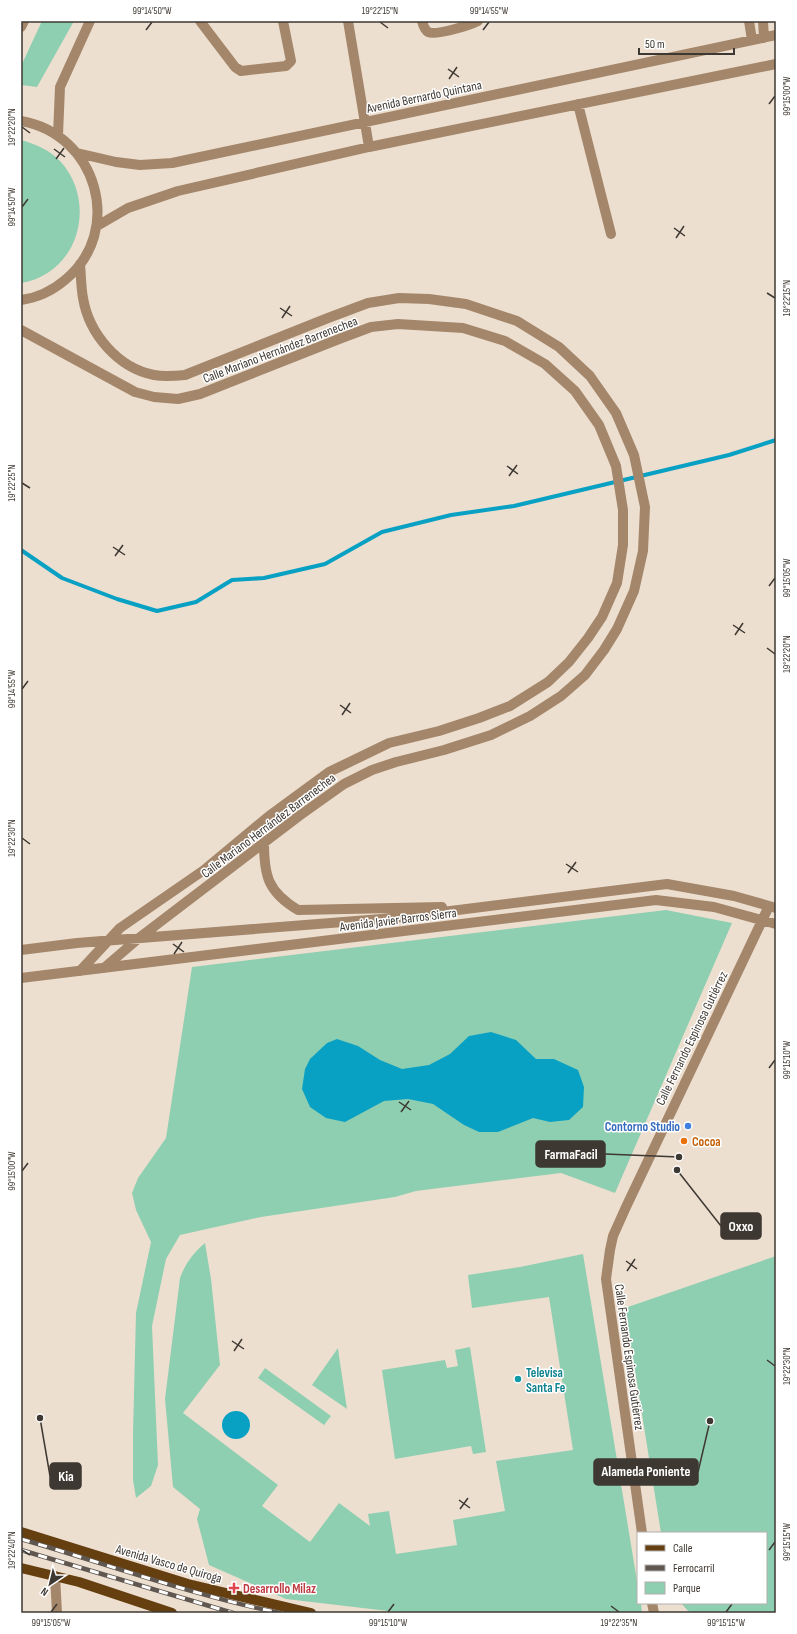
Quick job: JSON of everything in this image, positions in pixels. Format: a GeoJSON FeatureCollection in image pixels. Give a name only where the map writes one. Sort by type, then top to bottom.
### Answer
{"type":"FeatureCollection","features":[{"type":"Feature","properties":{"kind":"main road","name":"Avenida Vasco de Quiroga"},"geometry":{"type":"LineString","coordinates":[[21,1532],[188,1584],[311,1613]]}},
{"type":"Feature","properties":{"kind":"main road"},"geometry":{"type":"LineString","coordinates":[[21,1568],[79,1582],[172,1613]]}},
{"type":"Feature","properties":{"kind":"street"},"geometry":{"type":"LineString","coordinates":[[21,26],[24,21]]}},
{"type":"Feature","properties":{"kind":"street"},"geometry":{"type":"LineString","coordinates":[[58,135],[60,88],[90,21]]}},
{"type":"Feature","properties":{"kind":"street"},"geometry":{"type":"LineString","coordinates":[[200,21],[235,67],[241,71],[286,66],[291,61],[283,21]]}},
{"type":"Feature","properties":{"kind":"street"},"geometry":{"type":"LineString","coordinates":[[348,21],[369,146]]}},
{"type":"Feature","properties":{"kind":"street"},"geometry":{"type":"LineString","coordinates":[[422,21],[424,29],[429,33],[438,33],[478,21]]}},
{"type":"Feature","properties":{"kind":"street"},"geometry":{"type":"LineString","coordinates":[[749,21],[752,40]]}},
{"type":"Feature","properties":{"kind":"street"},"geometry":{"type":"LineString","coordinates":[[762,21],[764,38]]}},
{"type":"Feature","properties":{"kind":"street","name":"Avenida Bernardo Quintana"},"geometry":{"type":"LineString","coordinates":[[77,153],[116,162],[140,165],[172,163],[248,148],[364,121],[764,38],[776,34]]}},
{"type":"Feature","properties":{"kind":"street"},"geometry":{"type":"LineString","coordinates":[[97,226],[128,208],[171,193],[369,146],[776,64]]}},
{"type":"Feature","properties":{"kind":"street"},"geometry":{"type":"LineString","coordinates":[[578,104],[611,234]]}},
{"type":"Feature","properties":{"kind":"street"},"geometry":{"type":"LineString","coordinates":[[21,121],[35,123],[58,135],[77,153],[91,175],[98,200],[97,226],[89,251],[74,272],[54,289],[30,299],[21,300]]}},
{"type":"Feature","properties":{"kind":"street","name":"Calle Mariano Hernández Barrenechea"},"geometry":{"type":"LineString","coordinates":[[80,264],[83,299],[89,318],[98,337],[116,356],[135,368],[154,375],[185,375],[368,303],[391,300],[429,299],[466,304],[516,320],[559,347],[590,376],[616,413],[634,455],[645,507],[643,551],[634,591],[617,629],[604,650],[584,675],[561,696],[530,716],[491,735],[444,750],[396,762],[372,770],[344,784],[139,938],[104,968]]}},
{"type":"Feature","properties":{"kind":"street","name":"Calle Mariano Hernández Barrenechea"},"geometry":{"type":"LineString","coordinates":[[21,330],[135,392],[154,397],[178,399],[200,394],[339,338],[371,327],[398,324],[462,328],[505,341],[545,364],[575,391],[599,425],[616,466],[623,510],[623,545],[617,583],[614,590],[602,617],[588,638],[569,662],[548,682],[510,706],[439,731],[389,743],[329,772],[269,816],[204,870],[120,928],[80,971]]}},
{"type":"Feature","properties":{"kind":"street"},"geometry":{"type":"LineString","coordinates":[[264,843],[264,863],[267,878],[272,889],[287,903],[298,910],[395,906],[484,907]]}},
{"type":"Feature","properties":{"kind":"street","name":"Avenida Javier Barros Sierra"},"geometry":{"type":"LineString","coordinates":[[21,950],[108,940],[394,918],[667,884],[734,896],[772,907]]}},
{"type":"Feature","properties":{"kind":"street","name":"Avenida Javier Barros Sierra"},"geometry":{"type":"LineString","coordinates":[[21,978],[656,900],[714,907],[776,924]]}},
{"type":"Feature","properties":{"kind":"street","name":"Calle Fernando Espinosa Gutiérrez"},"geometry":{"type":"LineString","coordinates":[[642,1532],[606,1279],[610,1250],[613,1236],[626,1207],[762,921],[772,907]]}},
{"type":"Feature","properties":{"kind":"street"},"geometry":{"type":"LineString","coordinates":[[55,1576],[57,1613]]}},
{"type":"Feature","properties":{"kind":"green space"},"geometry":{"type":"Polygon","coordinates":[[[42,21],[74,21],[37,87],[21,85],[21,66],[42,21]]]}},
{"type":"Feature","properties":{"kind":"green space"},"geometry":{"type":"Polygon","coordinates":[[[21,140],[42,148],[61,162],[72,179],[78,197],[80,216],[76,235],[68,252],[56,266],[41,277],[21,283],[21,140]]]}},
{"type":"Feature","properties":{"kind":"green space"},"geometry":{"type":"Polygon","coordinates":[[[666,910],[732,923],[615,1193],[561,1173],[416,1191],[395,1197],[261,1217],[180,1235],[166,1259],[152,1326],[158,1465],[151,1486],[136,1498],[133,1480],[133,1433],[136,1313],[151,1242],[136,1210],[132,1193],[138,1178],[166,1138],[192,967],[666,910]]]}},
{"type":"Feature","properties":{"kind":"green space"},"geometry":{"type":"Polygon","coordinates":[[[205,1243],[211,1279],[220,1365],[183,1413],[278,1485],[262,1506],[310,1542],[339,1503],[370,1526],[368,1514],[389,1511],[396,1554],[457,1545],[453,1520],[505,1511],[496,1461],[573,1450],[549,1297],[472,1308],[468,1275],[520,1267],[583,1254],[637,1581],[637,1604],[641,1604],[642,1613],[405,1613],[286,1599],[209,1565],[197,1519],[200,1509],[173,1487],[165,1399],[180,1278],[184,1268],[205,1243]]]}},
{"type":"Feature","properties":{"kind":"green space"},"geometry":{"type":"Polygon","coordinates":[[[776,1256],[776,1613],[693,1613],[688,1611],[682,1604],[767,1604],[767,1532],[661,1532],[625,1308],[776,1256]]]}},
{"type":"Feature","properties":{"kind":"green space"},"geometry":{"type":"Polygon","coordinates":[[[470,1347],[486,1452],[473,1454],[471,1446],[395,1459],[382,1370],[445,1360],[447,1368],[458,1366],[455,1350],[470,1347]]]}},
{"type":"Feature","properties":{"kind":"green space"},"geometry":{"type":"Polygon","coordinates":[[[338,1348],[339,1356],[347,1409],[312,1385],[338,1348]]]}},
{"type":"Feature","properties":{"kind":"green space"},"geometry":{"type":"Polygon","coordinates":[[[265,1368],[331,1416],[324,1425],[258,1378],[265,1368]]]}},
{"type":"Feature","properties":{"kind":"water"},"geometry":{"type":"Polygon","coordinates":[[[491,1032],[516,1040],[536,1059],[554,1059],[578,1070],[584,1087],[583,1107],[569,1120],[550,1122],[533,1118],[498,1132],[479,1132],[464,1125],[433,1104],[408,1099],[384,1101],[345,1122],[326,1118],[310,1107],[302,1089],[305,1069],[310,1059],[327,1043],[337,1039],[358,1046],[380,1060],[402,1069],[429,1065],[450,1054],[469,1036],[491,1032]]]}},
{"type":"Feature","properties":{"kind":"water"},"geometry":{"type":"Polygon","coordinates":[[[236,1411],[246,1415],[250,1425],[246,1435],[236,1439],[226,1435],[222,1425],[226,1415],[236,1411]]]}},
{"type":"Feature","properties":{"kind":"waterway"},"geometry":{"type":"LineString","coordinates":[[21,550],[62,578],[117,599],[157,611],[196,602],[232,580],[264,578],[325,564],[382,532],[451,515],[514,506],[729,455],[776,440]]}},
{"type":"Feature","properties":{"kind":"railway"},"geometry":{"type":"LineString","coordinates":[[21,1539],[182,1588],[247,1606],[280,1613]]}},
{"type":"Feature","properties":{"kind":"railway"},"geometry":{"type":"LineString","coordinates":[[21,1550],[233,1613]]}},
{"type":"Feature","properties":{"kind":"place","name":"Contorno Studio"},"geometry":{"type":"Point","coordinates":[688,1126]}},
{"type":"Feature","properties":{"kind":"place","name":"Cocoa"},"geometry":{"type":"Point","coordinates":[684,1141]}},
{"type":"Feature","properties":{"kind":"place","name":"FarmaFacil"},"geometry":{"type":"Point","coordinates":[679,1157]}},
{"type":"Feature","properties":{"kind":"place","name":"Oxxo"},"geometry":{"type":"Point","coordinates":[677,1170]}},
{"type":"Feature","properties":{"kind":"place","name":"Televisa Santa Fe"},"geometry":{"type":"Point","coordinates":[518,1379]}},
{"type":"Feature","properties":{"kind":"place","name":"Kia"},"geometry":{"type":"Point","coordinates":[40,1418]}},
{"type":"Feature","properties":{"kind":"place","name":"Alameda Poniente"},"geometry":{"type":"Point","coordinates":[710,1421]}},
{"type":"Feature","properties":{"kind":"place","name":"Desarrollo Milaz"},"geometry":{"type":"Point","coordinates":[234,1588]}}]}
